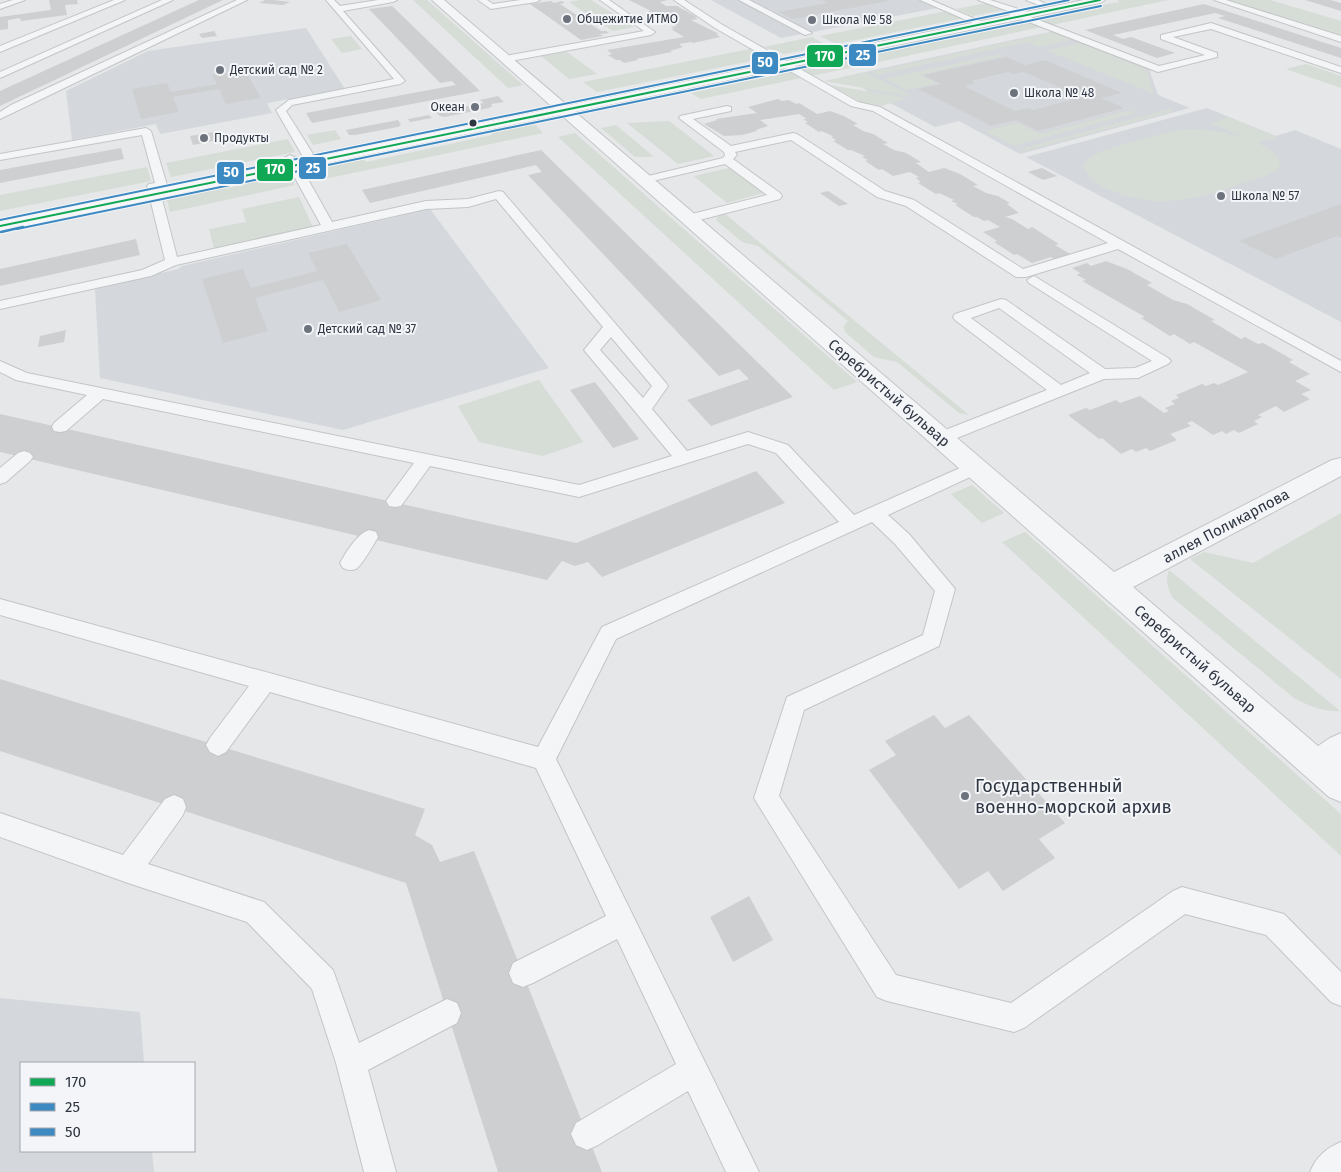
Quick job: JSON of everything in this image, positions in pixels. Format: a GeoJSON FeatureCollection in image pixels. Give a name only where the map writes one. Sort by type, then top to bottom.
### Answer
{"type":"FeatureCollection","features":[{"type":"Feature","properties":{"kind":"street","name":"Серебристый бульвар"},"geometry":{"type":"LineString","coordinates":[[437,0],[1111,586],[1329,756],[1341,786]]}},
{"type":"Feature","properties":{"kind":"street"},"geometry":{"type":"LineString","coordinates":[[1019,13],[1044,5],[1070,0]]}},
{"type":"Feature","properties":{"kind":"street"},"geometry":{"type":"LineString","coordinates":[[0,217],[158,189],[1019,13],[1093,1]]}},
{"type":"Feature","properties":{"kind":"street"},"geometry":{"type":"LineString","coordinates":[[0,226],[158,189]]}},
{"type":"Feature","properties":{"kind":"street","name":"аллея Поликарпова"},"geometry":{"type":"LineString","coordinates":[[1111,586],[1341,466]]}},
{"type":"Feature","properties":{"kind":"lane"},"geometry":{"type":"LineString","coordinates":[[0,49],[41,30],[121,0]]}},
{"type":"Feature","properties":{"kind":"lane"},"geometry":{"type":"LineString","coordinates":[[0,75],[169,0]]}},
{"type":"Feature","properties":{"kind":"lane"},"geometry":{"type":"LineString","coordinates":[[0,116],[15,106],[242,0]]}},
{"type":"Feature","properties":{"kind":"lane"},"geometry":{"type":"LineString","coordinates":[[331,3],[393,0]]}},
{"type":"Feature","properties":{"kind":"lane"},"geometry":{"type":"LineString","coordinates":[[482,0],[491,7],[536,0]]}},
{"type":"Feature","properties":{"kind":"lane"},"geometry":{"type":"LineString","coordinates":[[505,59],[651,32],[604,0]]}},
{"type":"Feature","properties":{"kind":"lane"},"geometry":{"type":"LineString","coordinates":[[678,0],[718,26],[855,104],[876,109],[1341,367]]}},
{"type":"Feature","properties":{"kind":"lane"},"geometry":{"type":"LineString","coordinates":[[743,0],[808,33]]}},
{"type":"Feature","properties":{"kind":"lane"},"geometry":{"type":"LineString","coordinates":[[924,0],[978,22]]}},
{"type":"Feature","properties":{"kind":"lane"},"geometry":{"type":"LineString","coordinates":[[982,0],[1158,69],[1214,55],[1164,37],[1211,26],[1341,70]]}},
{"type":"Feature","properties":{"kind":"lane"},"geometry":{"type":"LineString","coordinates":[[1030,0],[1044,5]]}},
{"type":"Feature","properties":{"kind":"lane"},"geometry":{"type":"LineString","coordinates":[[1218,0],[1338,36]]}},
{"type":"Feature","properties":{"kind":"lane"},"geometry":{"type":"LineString","coordinates":[[99,3],[109,5]]}},
{"type":"Feature","properties":{"kind":"lane"},"geometry":{"type":"LineString","coordinates":[[309,158],[281,110],[283,107],[298,101],[400,81],[331,3]]}},
{"type":"Feature","properties":{"kind":"lane"},"geometry":{"type":"LineString","coordinates":[[2,6],[19,4]]}},
{"type":"Feature","properties":{"kind":"lane"},"geometry":{"type":"LineString","coordinates":[[1215,38],[1234,34]]}},
{"type":"Feature","properties":{"kind":"lane"},"geometry":{"type":"LineString","coordinates":[[1316,40],[1338,36]]}},
{"type":"Feature","properties":{"kind":"lane"},"geometry":{"type":"LineString","coordinates":[[1186,45],[1205,40]]}},
{"type":"Feature","properties":{"kind":"lane"},"geometry":{"type":"LineString","coordinates":[[1280,49],[1299,44]]}},
{"type":"Feature","properties":{"kind":"lane"},"geometry":{"type":"LineString","coordinates":[[688,219],[776,196],[684,118],[727,109]]}},
{"type":"Feature","properties":{"kind":"lane"},"geometry":{"type":"LineString","coordinates":[[0,157],[146,130],[172,262]]}},
{"type":"Feature","properties":{"kind":"lane"},"geometry":{"type":"LineString","coordinates":[[644,180],[793,136],[881,194],[910,203],[1021,274],[1119,244]]}},
{"type":"Feature","properties":{"kind":"lane"},"geometry":{"type":"LineString","coordinates":[[292,162],[328,227]]}},
{"type":"Feature","properties":{"kind":"lane"},"geometry":{"type":"LineString","coordinates":[[0,305],[146,273],[172,262],[426,205],[468,203],[499,196],[660,386],[643,409]]}},
{"type":"Feature","properties":{"kind":"lane"},"geometry":{"type":"LineString","coordinates":[[941,438],[1102,374],[1138,373],[1163,361],[1034,280]]}},
{"type":"Feature","properties":{"kind":"lane"},"geometry":{"type":"LineString","coordinates":[[1059,391],[960,317],[1001,303],[1102,374]]}},
{"type":"Feature","properties":{"kind":"lane"},"geometry":{"type":"LineString","coordinates":[[610,327],[592,350],[683,458]]}},
{"type":"Feature","properties":{"kind":"lane"},"geometry":{"type":"LineString","coordinates":[[0,366],[22,377],[579,491],[748,438],[782,449],[852,524]]}},
{"type":"Feature","properties":{"kind":"lane"},"geometry":{"type":"LineString","coordinates":[[60,427],[100,393]]}},
{"type":"Feature","properties":{"kind":"lane"},"geometry":{"type":"LineString","coordinates":[[0,478],[24,457]]}},
{"type":"Feature","properties":{"kind":"lane"},"geometry":{"type":"LineString","coordinates":[[395,501],[425,460]]}},
{"type":"Feature","properties":{"kind":"lane"},"geometry":{"type":"LineString","coordinates":[[544,759],[609,633],[975,468]]}},
{"type":"Feature","properties":{"kind":"lane"},"geometry":{"type":"LineString","coordinates":[[875,514],[902,539],[945,589],[932,640],[795,704],[766,798],[887,987],[1014,1018],[1182,900],[1274,924],[1341,992]]}},
{"type":"Feature","properties":{"kind":"lane"},"geometry":{"type":"LineString","coordinates":[[350,563],[369,537]]}},
{"type":"Feature","properties":{"kind":"lane"},"geometry":{"type":"LineString","coordinates":[[0,607],[544,759],[743,1172]]}},
{"type":"Feature","properties":{"kind":"lane"},"geometry":{"type":"LineString","coordinates":[[218,745],[265,681]]}},
{"type":"Feature","properties":{"kind":"lane"},"geometry":{"type":"LineString","coordinates":[[128,870],[174,807]]}},
{"type":"Feature","properties":{"kind":"lane"},"geometry":{"type":"LineString","coordinates":[[0,825],[128,870],[254,911],[323,980],[351,1063],[380,1172]]}},
{"type":"Feature","properties":{"kind":"lane"},"geometry":{"type":"LineString","coordinates":[[523,973],[622,922]]}},
{"type":"Feature","properties":{"kind":"lane"},"geometry":{"type":"LineString","coordinates":[[351,1063],[447,1012]]}},
{"type":"Feature","properties":{"kind":"lane"},"geometry":{"type":"LineString","coordinates":[[587,1134],[694,1070]]}},
{"type":"Feature","properties":{"kind":"lane"},"geometry":{"type":"LineString","coordinates":[[1326,1172],[1341,1158]]}},
{"type":"Feature","properties":{"kind":"shaded area"},"geometry":{"type":"Polygon","coordinates":[[[413,0],[427,0],[523,85],[508,88],[413,0]]]}},
{"type":"Feature","properties":{"kind":"shaded area"},"geometry":{"type":"Polygon","coordinates":[[[591,0],[634,27],[613,31],[569,2],[591,0]]]}},
{"type":"Feature","properties":{"kind":"shaded area","name":"Школа № 58"},"geometry":{"type":"Polygon","coordinates":[[[711,0],[933,0],[948,6],[781,38],[711,0]]]}},
{"type":"Feature","properties":{"kind":"shaded area"},"geometry":{"type":"Polygon","coordinates":[[[1118,0],[1168,0],[1052,25],[1033,17],[1119,2],[1118,0]]]}},
{"type":"Feature","properties":{"kind":"shaded area"},"geometry":{"type":"Polygon","coordinates":[[[1225,0],[1270,0],[1341,21],[1341,36],[1225,0]]]}},
{"type":"Feature","properties":{"kind":"shaded area"},"geometry":{"type":"Polygon","coordinates":[[[987,3],[1004,10],[973,16],[956,9],[987,3]]]}},
{"type":"Feature","properties":{"kind":"shaded area"},"geometry":{"type":"Polygon","coordinates":[[[947,11],[964,18],[836,44],[820,36],[947,11]]]}},
{"type":"Feature","properties":{"kind":"shaded area"},"geometry":{"type":"Polygon","coordinates":[[[1023,20],[1041,27],[874,63],[857,54],[1023,20]]]}},
{"type":"Feature","properties":{"kind":"shaded area","name":"Детский сад № 2"},"geometry":{"type":"Polygon","coordinates":[[[306,28],[345,89],[267,103],[272,113],[160,134],[156,124],[72,140],[66,91],[148,51],[306,28]]]}},
{"type":"Feature","properties":{"kind":"shaded area","name":"Школа № 48"},"geometry":{"type":"Polygon","coordinates":[[[1054,31],[1149,69],[1158,95],[1190,108],[1020,154],[959,121],[935,127],[842,77],[1054,31]]]}},
{"type":"Feature","properties":{"kind":"shaded area"},"geometry":{"type":"Polygon","coordinates":[[[1053,32],[1072,40],[1038,47],[1027,42],[877,75],[870,72],[1053,32]]]}},
{"type":"Feature","properties":{"kind":"shaded area"},"geometry":{"type":"Polygon","coordinates":[[[351,36],[362,49],[342,53],[331,39],[351,36]]]}},
{"type":"Feature","properties":{"kind":"shaded area"},"geometry":{"type":"Polygon","coordinates":[[[812,37],[828,46],[784,54],[764,47],[812,37]]]}},
{"type":"Feature","properties":{"kind":"shaded area"},"geometry":{"type":"Polygon","coordinates":[[[1080,43],[1146,69],[1154,94],[1046,50],[1080,43]]]}},
{"type":"Feature","properties":{"kind":"shaded area"},"geometry":{"type":"Polygon","coordinates":[[[750,49],[759,54],[761,59],[597,92],[583,82],[750,49]]]}},
{"type":"Feature","properties":{"kind":"shaded area"},"geometry":{"type":"Polygon","coordinates":[[[567,52],[597,74],[569,79],[541,56],[567,52]]]}},
{"type":"Feature","properties":{"kind":"shaded area"},"geometry":{"type":"Polygon","coordinates":[[[999,54],[1004,56],[920,75],[937,83],[907,90],[884,79],[999,54]]]}},
{"type":"Feature","properties":{"kind":"shaded area"},"geometry":{"type":"Polygon","coordinates":[[[848,56],[864,65],[811,76],[795,67],[848,56]]]}},
{"type":"Feature","properties":{"kind":"shaded area"},"geometry":{"type":"Polygon","coordinates":[[[1306,64],[1341,76],[1341,88],[1286,69],[1306,64]]]}},
{"type":"Feature","properties":{"kind":"shaded area"},"geometry":{"type":"Polygon","coordinates":[[[790,72],[801,78],[701,99],[691,93],[790,72]]]}},
{"type":"Feature","properties":{"kind":"shaded area"},"geometry":{"type":"Polygon","coordinates":[[[866,72],[910,95],[824,81],[866,72]]]}},
{"type":"Feature","properties":{"kind":"shaded area"},"geometry":{"type":"Polygon","coordinates":[[[830,85],[908,98],[882,106],[861,102],[830,85]]]}},
{"type":"Feature","properties":{"kind":"shaded area","name":"Школа № 57"},"geometry":{"type":"Polygon","coordinates":[[[1207,108],[1276,136],[1295,130],[1341,149],[1341,322],[1026,157],[1207,108]]]}},
{"type":"Feature","properties":{"kind":"shaded area"},"geometry":{"type":"Polygon","coordinates":[[[1170,109],[1175,111],[1025,151],[1020,149],[1170,109]]]}},
{"type":"Feature","properties":{"kind":"shaded area"},"geometry":{"type":"Polygon","coordinates":[[[1130,110],[1135,113],[1013,146],[985,131],[1017,123],[1040,134],[1130,110]]]}},
{"type":"Feature","properties":{"kind":"shaded area"},"geometry":{"type":"Polygon","coordinates":[[[1229,117],[1277,137],[1258,143],[1272,151],[1280,160],[1279,169],[1268,175],[1211,194],[1174,201],[1155,201],[1135,198],[1105,188],[1092,180],[1083,167],[1089,158],[1108,149],[1181,130],[1190,129],[1226,133],[1247,139],[1210,123],[1229,117]]]}},
{"type":"Feature","properties":{"kind":"shaded area"},"geometry":{"type":"Polygon","coordinates":[[[532,121],[543,133],[315,181],[307,168],[355,158],[360,158],[367,162],[492,135],[492,130],[497,128],[532,121]]]}},
{"type":"Feature","properties":{"kind":"shaded area"},"geometry":{"type":"Polygon","coordinates":[[[669,121],[714,156],[678,164],[627,123],[669,121]]]}},
{"type":"Feature","properties":{"kind":"shaded area"},"geometry":{"type":"Polygon","coordinates":[[[616,125],[654,157],[635,157],[601,128],[616,125]]]}},
{"type":"Feature","properties":{"kind":"shaded area"},"geometry":{"type":"Polygon","coordinates":[[[335,130],[341,139],[313,145],[307,135],[335,130]]]}},
{"type":"Feature","properties":{"kind":"shaded area"},"geometry":{"type":"Polygon","coordinates":[[[575,133],[857,382],[834,390],[558,137],[575,133]]]}},
{"type":"Feature","properties":{"kind":"shaded area"},"geometry":{"type":"Polygon","coordinates":[[[288,139],[295,152],[171,177],[166,163],[288,139]]]}},
{"type":"Feature","properties":{"kind":"shaded area"},"geometry":{"type":"Polygon","coordinates":[[[147,167],[151,181],[0,211],[0,195],[147,167]]]}},
{"type":"Feature","properties":{"kind":"shaded area"},"geometry":{"type":"Polygon","coordinates":[[[730,168],[763,193],[727,203],[694,176],[730,168]]]}},
{"type":"Feature","properties":{"kind":"shaded area"},"geometry":{"type":"Polygon","coordinates":[[[288,171],[295,185],[170,212],[166,196],[288,171]]]}},
{"type":"Feature","properties":{"kind":"shaded area"},"geometry":{"type":"Polygon","coordinates":[[[299,197],[313,227],[214,249],[209,229],[246,222],[242,209],[299,197]]]}},
{"type":"Feature","properties":{"kind":"shaded area","name":"Детский сад № 37"},"geometry":{"type":"Polygon","coordinates":[[[430,209],[549,368],[343,430],[100,378],[95,289],[178,269],[182,266],[430,209]]]}},
{"type":"Feature","properties":{"kind":"shaded area"},"geometry":{"type":"Polygon","coordinates":[[[724,213],[969,415],[959,413],[897,362],[874,357],[845,332],[844,326],[848,321],[758,246],[742,242],[716,220],[718,216],[724,213]]]}},
{"type":"Feature","properties":{"kind":"shaded area"},"geometry":{"type":"Polygon","coordinates":[[[539,380],[583,442],[543,456],[479,442],[458,406],[539,380]]]}},
{"type":"Feature","properties":{"kind":"shaded area"},"geometry":{"type":"Polygon","coordinates":[[[972,485],[1004,513],[982,523],[951,494],[972,485]]]}},
{"type":"Feature","properties":{"kind":"shaded area"},"geometry":{"type":"Polygon","coordinates":[[[1341,513],[1341,679],[1190,559],[1204,552],[1253,563],[1341,513]]]}},
{"type":"Feature","properties":{"kind":"shaded area"},"geometry":{"type":"Polygon","coordinates":[[[1025,532],[1341,814],[1341,856],[1002,542],[1025,532]]]}},
{"type":"Feature","properties":{"kind":"shaded area"},"geometry":{"type":"Polygon","coordinates":[[[1169,570],[1340,711],[1311,706],[1294,698],[1173,598],[1167,578],[1169,570]]]}},
{"type":"Feature","properties":{"kind":"shaded area"},"geometry":{"type":"Polygon","coordinates":[[[0,998],[140,1012],[144,1062],[20,1062],[20,1152],[152,1152],[154,1172],[0,1172],[0,998]]]}},
{"type":"Feature","properties":{"kind":"building"},"geometry":{"type":"Polygon","coordinates":[[[49,0],[77,0],[78,4],[65,5],[67,15],[21,21],[20,18],[8,20],[8,29],[0,30],[0,17],[51,10],[49,0]]]}},
{"type":"Feature","properties":{"kind":"building"},"geometry":{"type":"Polygon","coordinates":[[[199,0],[223,0],[0,106],[0,91],[199,0]]]}},
{"type":"Feature","properties":{"kind":"building"},"geometry":{"type":"Polygon","coordinates":[[[265,0],[290,2],[283,5],[259,3],[265,0]]]}},
{"type":"Feature","properties":{"kind":"building"},"geometry":{"type":"Polygon","coordinates":[[[629,0],[668,0],[660,2],[666,6],[677,6],[697,17],[694,17],[698,19],[691,20],[719,34],[716,34],[720,37],[679,44],[683,47],[670,51],[672,52],[636,59],[638,60],[624,63],[616,60],[608,55],[612,54],[607,50],[684,37],[671,29],[675,29],[671,27],[677,26],[670,22],[666,23],[648,11],[651,11],[629,0]]]}},
{"type":"Feature","properties":{"kind":"building"},"geometry":{"type":"Polygon","coordinates":[[[822,0],[888,1],[793,19],[778,12],[827,3],[822,0]]]}},
{"type":"Feature","properties":{"kind":"building"},"geometry":{"type":"Polygon","coordinates":[[[1305,0],[1330,0],[1341,3],[1341,11],[1305,0]]]}},
{"type":"Feature","properties":{"kind":"building","name":"Общежитие ИТМО"},"geometry":{"type":"Polygon","coordinates":[[[551,1],[554,3],[562,1],[565,3],[560,4],[601,31],[609,33],[581,40],[530,4],[551,1]]]}},
{"type":"Feature","properties":{"kind":"building"},"geometry":{"type":"Polygon","coordinates":[[[1204,4],[1341,48],[1341,58],[1218,18],[1225,16],[1215,13],[1113,35],[1123,39],[1131,37],[1175,53],[1157,58],[1085,30],[1204,4]]]}},
{"type":"Feature","properties":{"kind":"building"},"geometry":{"type":"Polygon","coordinates":[[[392,6],[480,91],[312,123],[306,113],[456,85],[452,81],[440,83],[369,9],[392,6]]]}},
{"type":"Feature","properties":{"kind":"building"},"geometry":{"type":"Polygon","coordinates":[[[214,31],[217,36],[202,38],[199,34],[214,31]]]}},
{"type":"Feature","properties":{"kind":"building"},"geometry":{"type":"Polygon","coordinates":[[[1006,57],[1025,65],[1045,60],[1122,93],[1101,98],[1124,108],[1038,131],[1016,120],[991,126],[918,89],[941,84],[923,75],[1006,57]],[[1008,72],[971,81],[976,83],[964,86],[1015,111],[1028,108],[1033,110],[1071,100],[1066,98],[1077,95],[1024,72],[1013,74],[1008,72]]]}},
{"type":"Feature","properties":{"kind":"building"},"geometry":{"type":"Polygon","coordinates":[[[245,70],[261,98],[226,104],[219,89],[173,97],[179,112],[141,119],[132,89],[167,83],[171,92],[217,84],[212,75],[245,70]]]}},
{"type":"Feature","properties":{"kind":"building","name":"Океан"},"geometry":{"type":"Polygon","coordinates":[[[498,96],[504,102],[491,104],[492,106],[489,108],[445,117],[440,116],[436,112],[484,103],[480,100],[498,96]]]}},
{"type":"Feature","properties":{"kind":"building"},"geometry":{"type":"Polygon","coordinates":[[[778,99],[782,101],[789,100],[796,104],[799,103],[817,114],[830,111],[844,116],[858,124],[853,125],[888,143],[883,144],[894,150],[906,153],[921,162],[916,163],[929,172],[944,168],[960,174],[978,185],[973,186],[1010,203],[1007,204],[1019,213],[1005,217],[1028,229],[1032,227],[1059,244],[1055,245],[1070,254],[1032,263],[1017,254],[1014,255],[983,232],[1000,227],[988,220],[984,221],[974,217],[955,205],[958,204],[951,201],[954,200],[939,193],[936,194],[918,183],[921,182],[916,178],[919,177],[910,172],[893,176],[882,169],[879,170],[865,161],[868,160],[862,157],[865,156],[848,150],[833,141],[836,140],[831,137],[833,136],[821,131],[819,132],[805,123],[808,122],[803,119],[807,119],[799,114],[760,120],[768,126],[742,135],[724,136],[704,124],[716,119],[757,113],[748,107],[778,99]]]}},
{"type":"Feature","properties":{"kind":"building"},"geometry":{"type":"Polygon","coordinates":[[[429,115],[432,118],[410,122],[408,119],[429,115]]]}},
{"type":"Feature","properties":{"kind":"building"},"geometry":{"type":"Polygon","coordinates":[[[398,120],[401,125],[398,127],[355,135],[349,135],[346,130],[398,120]]]}},
{"type":"Feature","properties":{"kind":"building","name":"Продукты"},"geometry":{"type":"Polygon","coordinates":[[[214,132],[218,140],[193,145],[190,136],[214,132]]]}},
{"type":"Feature","properties":{"kind":"building"},"geometry":{"type":"Polygon","coordinates":[[[121,148],[124,159],[0,183],[0,170],[121,148]]]}},
{"type":"Feature","properties":{"kind":"building"},"geometry":{"type":"Polygon","coordinates":[[[541,150],[793,397],[711,426],[687,400],[749,379],[739,369],[719,376],[528,175],[542,172],[536,165],[370,203],[362,190],[541,150]]]}},
{"type":"Feature","properties":{"kind":"building"},"geometry":{"type":"Polygon","coordinates":[[[1042,168],[1057,176],[1043,180],[1028,172],[1042,168]]]}},
{"type":"Feature","properties":{"kind":"building"},"geometry":{"type":"Polygon","coordinates":[[[828,191],[848,204],[839,206],[820,193],[828,191]]]}},
{"type":"Feature","properties":{"kind":"building"},"geometry":{"type":"Polygon","coordinates":[[[1341,204],[1341,238],[1337,236],[1276,259],[1239,241],[1341,204]]]}},
{"type":"Feature","properties":{"kind":"building"},"geometry":{"type":"Polygon","coordinates":[[[136,239],[140,255],[0,286],[0,269],[136,239]]]}},
{"type":"Feature","properties":{"kind":"building"},"geometry":{"type":"Polygon","coordinates":[[[347,244],[381,300],[339,312],[323,280],[255,298],[268,331],[223,343],[202,279],[243,269],[251,288],[317,271],[308,253],[347,244]]]}},
{"type":"Feature","properties":{"kind":"building"},"geometry":{"type":"Polygon","coordinates":[[[1106,261],[1127,269],[1152,283],[1147,285],[1215,320],[1211,321],[1241,339],[1245,337],[1258,344],[1263,343],[1293,360],[1289,362],[1310,374],[1295,381],[1311,390],[1301,394],[1310,399],[1284,412],[1276,406],[1258,415],[1262,417],[1254,421],[1258,424],[1239,433],[1234,430],[1226,434],[1222,431],[1213,435],[1192,421],[1187,423],[1191,426],[1170,434],[1177,440],[1150,451],[1146,448],[1136,452],[1132,449],[1121,454],[1102,438],[1099,439],[1068,415],[1086,408],[1090,410],[1116,400],[1120,403],[1140,396],[1164,413],[1169,411],[1165,408],[1175,404],[1171,401],[1179,398],[1176,395],[1202,384],[1206,386],[1214,383],[1218,385],[1248,372],[1194,342],[1190,344],[1174,334],[1170,336],[1141,318],[1145,317],[1082,281],[1086,280],[1077,275],[1080,273],[1072,268],[1087,263],[1091,266],[1106,261]]]}},
{"type":"Feature","properties":{"kind":"building"},"geometry":{"type":"Polygon","coordinates":[[[66,330],[64,342],[38,347],[40,336],[66,330]]]}},
{"type":"Feature","properties":{"kind":"building"},"geometry":{"type":"Polygon","coordinates":[[[595,382],[639,439],[613,448],[570,390],[595,382]]]}},
{"type":"Feature","properties":{"kind":"building"},"geometry":{"type":"Polygon","coordinates":[[[0,414],[576,543],[756,471],[785,503],[602,577],[588,562],[575,566],[562,561],[547,580],[0,452],[0,414]]]}},
{"type":"Feature","properties":{"kind":"building"},"geometry":{"type":"Polygon","coordinates":[[[0,679],[425,809],[415,835],[432,845],[440,862],[474,851],[602,1172],[498,1172],[406,883],[0,751],[0,679]]]}},
{"type":"Feature","properties":{"kind":"building","name":"Государственный военно-морской архив"},"geometry":{"type":"Polygon","coordinates":[[[934,715],[945,728],[969,715],[1065,823],[1039,839],[1055,858],[1003,891],[988,871],[959,889],[869,770],[896,755],[885,741],[934,715]]]}},
{"type":"Feature","properties":{"kind":"building"},"geometry":{"type":"Polygon","coordinates":[[[749,896],[773,940],[733,962],[710,917],[749,896]]]}},
{"type":"Feature","properties":{"kind":"transit line","name":"50"},"geometry":{"type":"LineString","coordinates":[[0,220],[1069,0]]}},
{"type":"Feature","properties":{"kind":"transit line","name":"170"},"geometry":{"type":"LineString","coordinates":[[0,226],[1100,0]]}},
{"type":"Feature","properties":{"kind":"transit line","name":"25"},"geometry":{"type":"LineString","coordinates":[[1,232],[1101,6]]}},
{"type":"Feature","properties":{"kind":"place","name":"Общежитие ИТМО"},"geometry":{"type":"Point","coordinates":[567,19]}},
{"type":"Feature","properties":{"kind":"place","name":"Школа № 58"},"geometry":{"type":"Point","coordinates":[812,20]}},
{"type":"Feature","properties":{"kind":"place","name":"Детский сад № 2"},"geometry":{"type":"Point","coordinates":[220,70]}},
{"type":"Feature","properties":{"kind":"place","name":"Школа № 48"},"geometry":{"type":"Point","coordinates":[1014,93]}},
{"type":"Feature","properties":{"kind":"place","name":"Океан"},"geometry":{"type":"Point","coordinates":[475,107]}},
{"type":"Feature","properties":{"kind":"place","name":"Продукты"},"geometry":{"type":"Point","coordinates":[204,138]}},
{"type":"Feature","properties":{"kind":"place","name":"Школа № 57"},"geometry":{"type":"Point","coordinates":[1221,196]}},
{"type":"Feature","properties":{"kind":"place","name":"Детский сад № 37"},"geometry":{"type":"Point","coordinates":[308,329]}},
{"type":"Feature","properties":{"kind":"place","name":"Государственный военно-морской архив"},"geometry":{"type":"Point","coordinates":[965,796]}}]}
